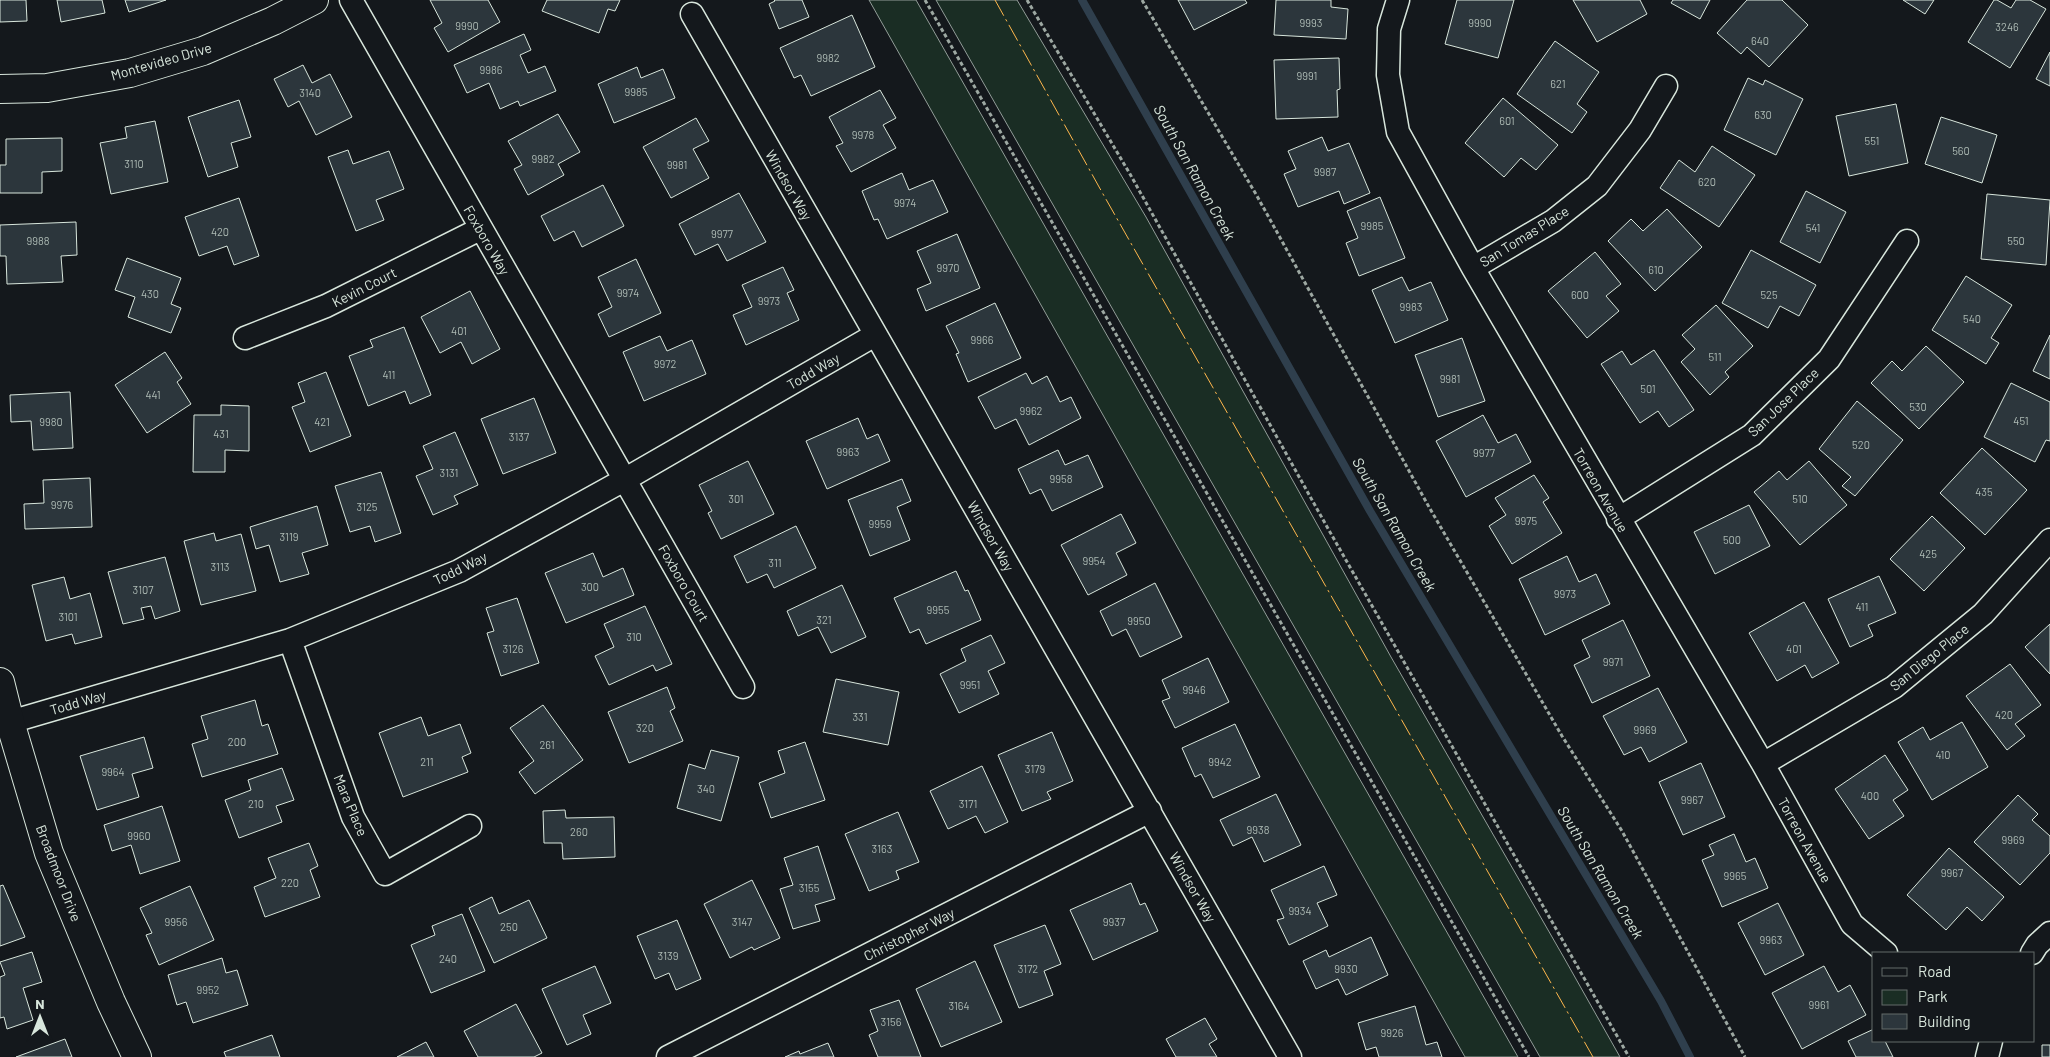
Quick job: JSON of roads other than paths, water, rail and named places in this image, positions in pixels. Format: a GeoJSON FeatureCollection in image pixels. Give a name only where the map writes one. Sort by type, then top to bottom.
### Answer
{"type":"FeatureCollection","features":[{"type":"Feature","properties":{"kind":"street","name":"Montevideo Drive"},"geometry":{"type":"LineString","coordinates":[[0,89],[47,88],[130,73],[203,51],[273,21],[314,0]]}},
{"type":"Feature","properties":{"kind":"street","name":"Foxboro Way"},"geometry":{"type":"LineString","coordinates":[[351,0],[624,480]]}},
{"type":"Feature","properties":{"kind":"street","name":"Torreon Avenue"},"geometry":{"type":"LineString","coordinates":[[1398,0],[1389,29],[1388,75],[1398,132],[1473,268],[1762,764],[1852,924],[1885,952]]}},
{"type":"Feature","properties":{"kind":"street","name":"Windsor Way"},"geometry":{"type":"LineString","coordinates":[[692,14],[1290,1057]]}},
{"type":"Feature","properties":{"kind":"street","name":"San Tomas Place"},"geometry":{"type":"LineString","coordinates":[[1473,268],[1553,221],[1598,186],[1640,130],[1666,86]]}},
{"type":"Feature","properties":{"kind":"street","name":"Kevin Court"},"geometry":{"type":"LineString","coordinates":[[245,338],[326,306],[480,229]]}},
{"type":"Feature","properties":{"kind":"street","name":"San Jose Place"},"geometry":{"type":"LineString","coordinates":[[1618,519],[1752,434],[1829,358],[1907,241]]}},
{"type":"Feature","properties":{"kind":"street","name":"Todd Way"},"geometry":{"type":"LineString","coordinates":[[10,722],[290,640],[459,571],[624,480],[875,335]]}},
{"type":"Feature","properties":{"kind":"street","name":"Foxboro Court"},"geometry":{"type":"LineString","coordinates":[[624,480],[743,687]]}},
{"type":"Feature","properties":{"kind":"street","name":"San Diego Place"},"geometry":{"type":"LineString","coordinates":[[1762,764],[1894,687],[1983,614],[2050,540]]}},
{"type":"Feature","properties":{"kind":"street","name":"Mara Place"},"geometry":{"type":"LineString","coordinates":[[290,640],[353,817],[385,874],[470,826]]}},
{"type":"Feature","properties":{"kind":"street","name":"Broadmoor Drive"},"geometry":{"type":"LineString","coordinates":[[0,682],[48,852],[111,1002],[137,1057]]}},
{"type":"Feature","properties":{"kind":"street","name":"Christopher Way"},"geometry":{"type":"LineString","coordinates":[[668,1057],[1150,811]]}},
{"type":"Feature","properties":{"kind":"street"},"geometry":{"type":"LineString","coordinates":[[2033,952],[2037,945],[2050,934]]}},
{"type":"Feature","properties":{"kind":"street"},"geometry":{"type":"LineString","coordinates":[[1987,1057],[1990,1042]]}},
{"type":"Feature","properties":{"kind":"waterway","name":"South San Ramon Creek"},"geometry":{"type":"LineString","coordinates":[[1082,0],[1370,511],[1661,1001],[1690,1057]]}}]}
